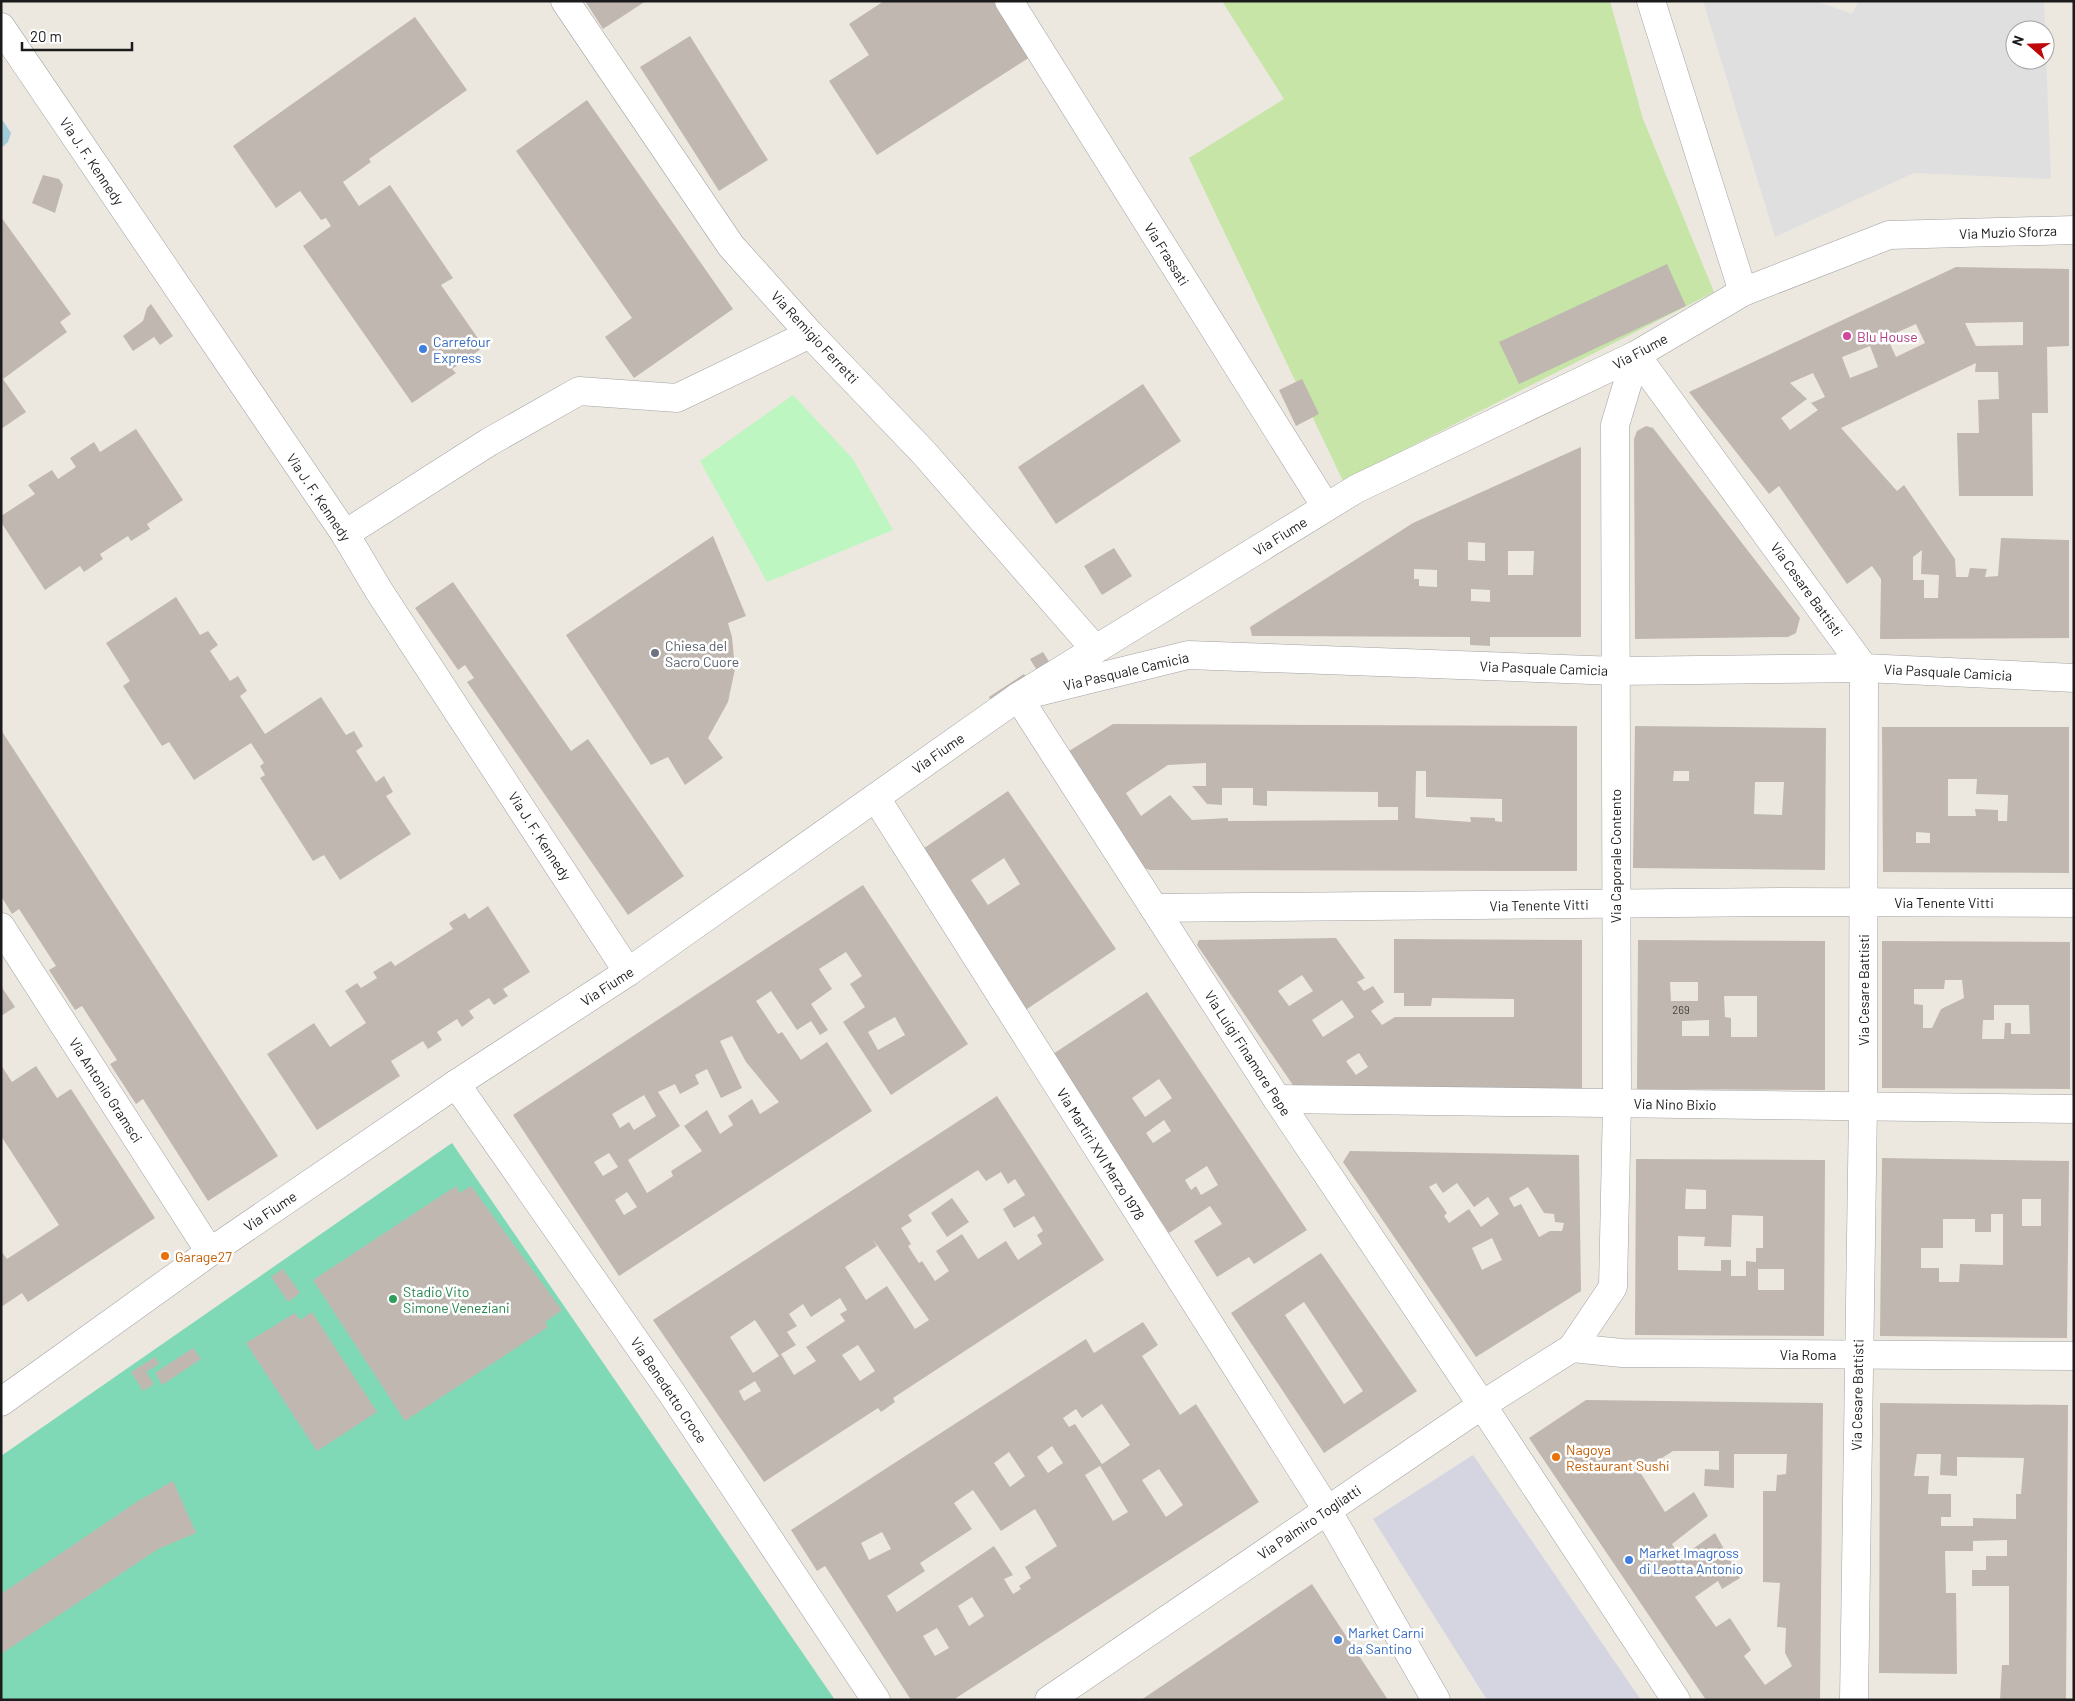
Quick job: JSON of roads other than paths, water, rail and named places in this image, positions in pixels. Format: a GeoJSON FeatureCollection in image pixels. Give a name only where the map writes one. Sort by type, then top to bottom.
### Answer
{"type":"FeatureCollection","features":[{"type":"Feature","properties":{"kind":"street","name":"Via Remigio Ferretti"},"geometry":{"type":"LineString","coordinates":[[565,1],[731,246],[810,334],[924,453],[1095,649]]}},
{"type":"Feature","properties":{"kind":"street","name":"Via Frassati"},"geometry":{"type":"LineString","coordinates":[[1008,1],[1326,508]]}},
{"type":"Feature","properties":{"kind":"street"},"geometry":{"type":"LineString","coordinates":[[1651,1],[1743,292]]}},
{"type":"Feature","properties":{"kind":"street","name":"Via J. F. Kennedy"},"geometry":{"type":"LineString","coordinates":[[1,27],[345,534],[379,591],[628,972]]}},
{"type":"Feature","properties":{"kind":"street","name":"Via Muzio Sforza"},"geometry":{"type":"LineString","coordinates":[[1943,234],[2074,230]]}},
{"type":"Feature","properties":{"kind":"street","name":"Via Fiume"},"geometry":{"type":"LineString","coordinates":[[1,1402],[210,1252],[456,1084],[628,972],[1018,697],[1356,489],[1636,355],[1743,292],[1889,235],[1943,234]]}},
{"type":"Feature","properties":{"kind":"street"},"geometry":{"type":"LineString","coordinates":[[345,534],[489,442],[579,391],[678,398],[810,334]]}},
{"type":"Feature","properties":{"kind":"street","name":"Via Cesare Battisti"},"geometry":{"type":"LineString","coordinates":[[1636,355],[1864,668],[1863,1106],[1854,1700]]}},
{"type":"Feature","properties":{"kind":"street","name":"Via Caporale Contento"},"geometry":{"type":"LineString","coordinates":[[1572,1348],[1613,1287],[1617,1103],[1615,425],[1636,355]]}},
{"type":"Feature","properties":{"kind":"street","name":"Via Pasquale Camicia"},"geometry":{"type":"LineString","coordinates":[[1018,697],[1188,655],[1617,671],[1864,668],[2074,678]]}},
{"type":"Feature","properties":{"kind":"street","name":"Via Luigi Finamore Pepe"},"geometry":{"type":"LineString","coordinates":[[1018,697],[1277,1099],[1482,1404],[1676,1700]]}},
{"type":"Feature","properties":{"kind":"street","name":"Via Martiri XVI Marzo 1978"},"geometry":{"type":"LineString","coordinates":[[876,798],[1327,1510],[1436,1700]]}},
{"type":"Feature","properties":{"kind":"street","name":"Via Tenente Vitti"},"geometry":{"type":"LineString","coordinates":[[1154,908],[1864,902],[2074,903]]}},
{"type":"Feature","properties":{"kind":"street","name":"Via Antonio Gramsci"},"geometry":{"type":"LineString","coordinates":[[1,927],[210,1252]]}},
{"type":"Feature","properties":{"kind":"street","name":"Via Benedetto Croce"},"geometry":{"type":"LineString","coordinates":[[456,1084],[671,1392],[876,1700]]}},
{"type":"Feature","properties":{"kind":"street","name":"Via Nino Bixio"},"geometry":{"type":"LineString","coordinates":[[1277,1099],[2074,1109]]}},
{"type":"Feature","properties":{"kind":"street","name":"Via Palmiro Togliatti"},"geometry":{"type":"LineString","coordinates":[[1049,1700],[1482,1404],[1572,1348]]}},
{"type":"Feature","properties":{"kind":"street","name":"Via Roma"},"geometry":{"type":"LineString","coordinates":[[1572,1348],[1622,1353],[2074,1356]]}},
{"type":"Feature","properties":{"kind":"water"},"geometry":{"type":"Polygon","coordinates":[[[1,118],[11,133],[8,142],[1,148],[1,118]]]}},
{"type":"Feature","properties":{"kind":"place","name":"Blu House"},"geometry":{"type":"Point","coordinates":[1847,336]}},
{"type":"Feature","properties":{"kind":"place","name":"Carrefour Express"},"geometry":{"type":"Point","coordinates":[423,349]}},
{"type":"Feature","properties":{"kind":"place","name":"Chiesa del Sacro Cuore"},"geometry":{"type":"Point","coordinates":[655,653]}},
{"type":"Feature","properties":{"kind":"place","name":"Garage27"},"geometry":{"type":"Point","coordinates":[165,1256]}},
{"type":"Feature","properties":{"kind":"place","name":"Stadio Vito Simone Veneziani"},"geometry":{"type":"Point","coordinates":[393,1299]}},
{"type":"Feature","properties":{"kind":"place","name":"Nagoya Restaurant Sushi"},"geometry":{"type":"Point","coordinates":[1556,1457]}},
{"type":"Feature","properties":{"kind":"place","name":"Market Imagross di Leotta Antonio"},"geometry":{"type":"Point","coordinates":[1629,1560]}},
{"type":"Feature","properties":{"kind":"place","name":"Market Carni da Santino"},"geometry":{"type":"Point","coordinates":[1338,1640]}}]}
